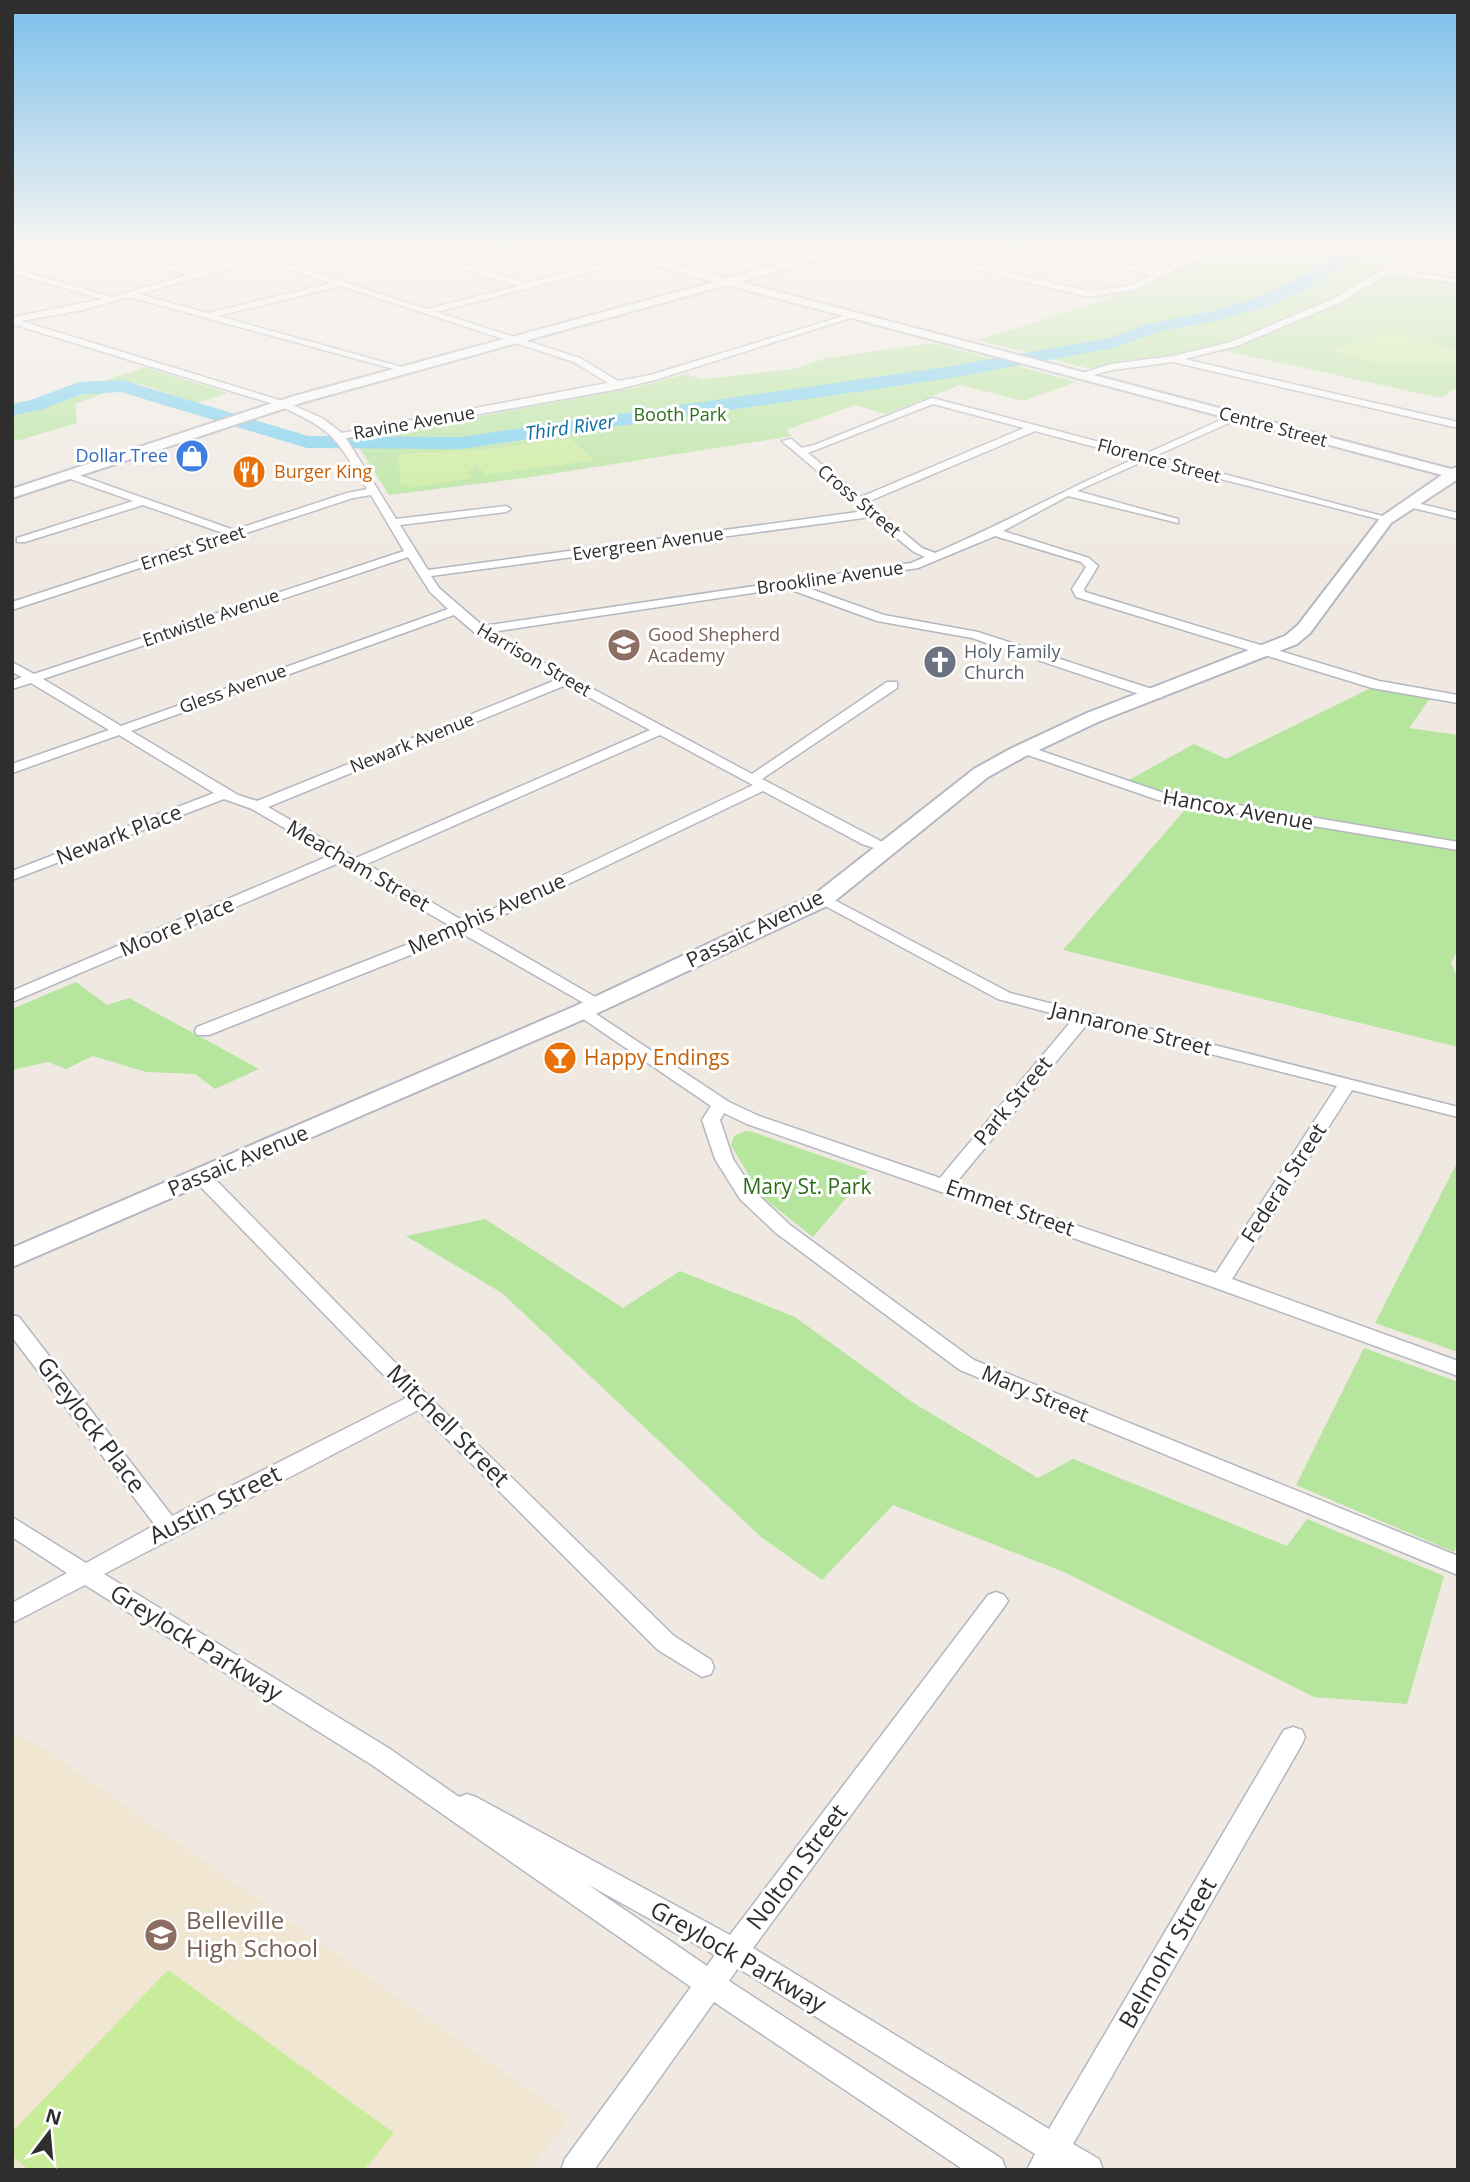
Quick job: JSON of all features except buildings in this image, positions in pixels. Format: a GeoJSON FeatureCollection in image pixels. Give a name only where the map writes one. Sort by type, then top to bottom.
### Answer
{"type":"FeatureCollection","features":[{"type":"Feature","properties":{"kind":"street","name":"Harrison Street"},"geometry":{"type":"LineString","coordinates":[[105,349],[283,404],[319,420],[340,437],[423,574],[455,611],[479,630],[566,680],[867,841],[887,848]]}},
{"type":"Feature","properties":{"kind":"street"},"geometry":{"type":"LineString","coordinates":[[326,349],[402,370]]}},
{"type":"Feature","properties":{"kind":"street"},"geometry":{"type":"LineString","coordinates":[[14,492],[283,404],[478,349]]}},
{"type":"Feature","properties":{"kind":"street"},"geometry":{"type":"LineString","coordinates":[[543,349],[577,360],[619,386]]}},
{"type":"Feature","properties":{"kind":"street","name":"Ravine Avenue"},"geometry":{"type":"LineString","coordinates":[[340,437],[619,386],[747,349]]}},
{"type":"Feature","properties":{"kind":"street","name":"Centre Street"},"geometry":{"type":"LineString","coordinates":[[978,349],[1456,473]]}},
{"type":"Feature","properties":{"kind":"street"},"geometry":{"type":"LineString","coordinates":[[1078,376],[1111,367],[1173,359],[1214,349]]}},
{"type":"Feature","properties":{"kind":"street"},"geometry":{"type":"LineString","coordinates":[[1173,359],[1458,425]]}},
{"type":"Feature","properties":{"kind":"street","name":"Florence Street"},"geometry":{"type":"LineString","coordinates":[[800,452],[932,401],[1386,520]]}},
{"type":"Feature","properties":{"kind":"street","name":"Brookline Avenue"},"geometry":{"type":"LineString","coordinates":[[479,630],[907,567],[993,532],[1067,492],[1236,417]]}},
{"type":"Feature","properties":{"kind":"street"},"geometry":{"type":"LineString","coordinates":[[859,501],[875,497],[1033,428]]}},
{"type":"Feature","properties":{"kind":"street","name":"Cross Street"},"geometry":{"type":"LineString","coordinates":[[787,441],[918,550],[934,557]]}},
{"type":"Feature","properties":{"kind":"street","name":"Passaic Avenue"},"geometry":{"type":"LineString","coordinates":[[12,1258],[588,1008],[823,899],[981,773],[1024,749],[1291,640],[1304,629],[1386,520],[1456,473]]}},
{"type":"Feature","properties":{"kind":"street"},"geometry":{"type":"LineString","coordinates":[[69,475],[236,534]]}},
{"type":"Feature","properties":{"kind":"street","name":"Ernest Street"},"geometry":{"type":"LineString","coordinates":[[12,606],[351,495],[374,491]]}},
{"type":"Feature","properties":{"kind":"street"},"geometry":{"type":"LineString","coordinates":[[1067,492],[1174,521]]}},
{"type":"Feature","properties":{"kind":"street"},"geometry":{"type":"LineString","coordinates":[[21,540],[144,501]]}},
{"type":"Feature","properties":{"kind":"street"},"geometry":{"type":"LineString","coordinates":[[1409,504],[1458,516]]}},
{"type":"Feature","properties":{"kind":"street"},"geometry":{"type":"LineString","coordinates":[[393,523],[506,509]]}},
{"type":"Feature","properties":{"kind":"street","name":"Evergreen Avenue"},"geometry":{"type":"LineString","coordinates":[[423,574],[874,513]]}},
{"type":"Feature","properties":{"kind":"street"},"geometry":{"type":"LineString","coordinates":[[993,532],[1085,560],[1092,566],[1078,589],[1080,594],[1377,685],[1458,699]]}},
{"type":"Feature","properties":{"kind":"street","name":"Entwistle Avenue"},"geometry":{"type":"LineString","coordinates":[[12,685],[409,553]]}},
{"type":"Feature","properties":{"kind":"street"},"geometry":{"type":"LineString","coordinates":[[787,584],[872,616],[974,635],[1156,695]]}},
{"type":"Feature","properties":{"kind":"street","name":"Gless Avenue"},"geometry":{"type":"LineString","coordinates":[[12,769],[455,611]]}},
{"type":"Feature","properties":{"kind":"street","name":"Meacham Street"},"geometry":{"type":"LineString","coordinates":[[12,666],[119,731],[226,793],[257,806],[464,928],[588,1008]]}},
{"type":"Feature","properties":{"kind":"street","name":"Newark Avenue"},"geometry":{"type":"LineString","coordinates":[[257,806],[566,680]]}},
{"type":"Feature","properties":{"kind":"street","name":"Memphis Avenue"},"geometry":{"type":"LineString","coordinates":[[204,1031],[464,928],[759,782],[772,768],[892,685]]}},
{"type":"Feature","properties":{"kind":"street","name":"Moore Place"},"geometry":{"type":"LineString","coordinates":[[12,997],[661,730]]}},
{"type":"Feature","properties":{"kind":"street","name":"Hancox Avenue"},"geometry":{"type":"LineString","coordinates":[[1024,749],[1158,796],[1458,846]]}},
{"type":"Feature","properties":{"kind":"street","name":"Newark Place"},"geometry":{"type":"LineString","coordinates":[[12,876],[226,793]]}},
{"type":"Feature","properties":{"kind":"street","name":"Jannarone Street"},"geometry":{"type":"LineString","coordinates":[[823,899],[1004,996],[1458,1112]]}},
{"type":"Feature","properties":{"kind":"street","name":"Emmet Street"},"geometry":{"type":"LineString","coordinates":[[588,1008],[723,1106],[772,1128],[944,1185],[1458,1369]]}},
{"type":"Feature","properties":{"kind":"street","name":"Park Street"},"geometry":{"type":"LineString","coordinates":[[944,1185],[1083,1018]]}},
{"type":"Feature","properties":{"kind":"street","name":"Federal Street"},"geometry":{"type":"LineString","coordinates":[[1220,1282],[1348,1083]]}},
{"type":"Feature","properties":{"kind":"street","name":"Mary Street"},"geometry":{"type":"LineString","coordinates":[[723,1106],[716,1110],[711,1120],[729,1168],[747,1195],[783,1229],[967,1365],[1458,1566]]}},
{"type":"Feature","properties":{"kind":"street","name":"Mitchell Street"},"geometry":{"type":"LineString","coordinates":[[202,1177],[420,1399],[666,1643],[702,1667]]}},
{"type":"Feature","properties":{"kind":"street","name":"Greylock Place"},"geometry":{"type":"LineString","coordinates":[[12,1322],[169,1528]]}},
{"type":"Feature","properties":{"kind":"street","name":"Austin Street"},"geometry":{"type":"LineString","coordinates":[[12,1614],[169,1528],[420,1399]]}},
{"type":"Feature","properties":{"kind":"street","name":"Greylock Parkway"},"geometry":{"type":"LineString","coordinates":[[12,1525],[85,1574],[381,1757],[710,1984],[991,2170]]}},
{"type":"Feature","properties":{"kind":"street","name":"Nolton Street"},"geometry":{"type":"LineString","coordinates":[[576,2170],[734,1951],[996,1601]]}},
{"type":"Feature","properties":{"kind":"street","name":"Belmohr Street"},"geometry":{"type":"LineString","coordinates":[[1048,2159],[1293,1737]]}},
{"type":"Feature","properties":{"kind":"street","name":"Greylock Parkway"},"geometry":{"type":"LineString","coordinates":[[381,1757],[734,1951],[1048,2159],[1088,2170]]}},
{"type":"Feature","properties":{"kind":"shaded area","name":"Belleville High School"},"geometry":{"type":"Polygon","coordinates":[[[12,1731],[49,1752],[569,2118],[530,2170],[12,2170],[12,1731]]]}},
{"type":"Feature","properties":{"kind":"green space","name":"Booth Park"},"geometry":{"type":"Polygon","coordinates":[[[892,349],[954,349],[1076,382],[1023,401],[960,385],[886,414],[855,405],[786,430],[792,436],[531,477],[389,495],[354,439],[634,388],[686,374],[703,379],[793,369],[827,358],[892,349]]]}},
{"type":"Feature","properties":{"kind":"green space"},"geometry":{"type":"Polygon","coordinates":[[[1012,349],[1458,349],[1458,386],[1441,398],[1226,351],[1106,373],[1012,349]]]}},
{"type":"Feature","properties":{"kind":"green space"},"geometry":{"type":"Polygon","coordinates":[[[1450,349],[1458,351],[1458,362],[1394,364],[1332,350],[1450,349]]]}},
{"type":"Feature","properties":{"kind":"green space"},"geometry":{"type":"Polygon","coordinates":[[[145,367],[228,393],[197,403],[140,384],[113,390],[75,404],[77,423],[20,440],[12,439],[12,407],[24,406],[66,388],[100,382],[145,367]]]}},
{"type":"Feature","properties":{"kind":"green space"},"geometry":{"type":"Polygon","coordinates":[[[570,438],[594,460],[486,475],[477,465],[467,473],[472,478],[409,488],[406,484],[401,485],[398,456],[407,453],[484,450],[570,438]]]}},
{"type":"Feature","properties":{"kind":"green space"},"geometry":{"type":"Polygon","coordinates":[[[1377,685],[1433,694],[1409,728],[1458,735],[1458,949],[1451,963],[1458,979],[1458,1047],[1063,950],[1190,804],[1120,785],[1194,744],[1226,759],[1377,685]]]}},
{"type":"Feature","properties":{"kind":"green space"},"geometry":{"type":"Polygon","coordinates":[[[76,982],[107,1005],[129,998],[259,1069],[215,1089],[195,1074],[146,1072],[93,1056],[66,1069],[48,1062],[12,1070],[12,1009],[76,982]]]}},
{"type":"Feature","properties":{"kind":"green space","name":"Mary St. Park"},"geometry":{"type":"Polygon","coordinates":[[[745,1131],[868,1172],[813,1237],[761,1196],[731,1145],[734,1136],[745,1131]]]}},
{"type":"Feature","properties":{"kind":"green space"},"geometry":{"type":"Polygon","coordinates":[[[1458,1161],[1458,1352],[1375,1323],[1458,1161]]]}},
{"type":"Feature","properties":{"kind":"green space"},"geometry":{"type":"Polygon","coordinates":[[[485,1219],[623,1308],[680,1271],[795,1317],[912,1402],[1038,1478],[1073,1459],[1287,1546],[1307,1519],[1444,1576],[1407,1704],[1314,1697],[1064,1572],[893,1505],[822,1580],[761,1537],[502,1293],[406,1236],[485,1219]]]}},
{"type":"Feature","properties":{"kind":"green space"},"geometry":{"type":"Polygon","coordinates":[[[1364,1348],[1458,1382],[1458,1542],[1454,1552],[1296,1485],[1364,1348]]]}},
{"type":"Feature","properties":{"kind":"green space"},"geometry":{"type":"Polygon","coordinates":[[[168,1970],[394,2133],[364,2170],[29,2170],[12,2156],[12,2132],[168,1970]]]}},
{"type":"Feature","properties":{"kind":"waterway","name":"Third River"},"geometry":{"type":"LineString","coordinates":[[12,410],[36,405],[79,388],[122,386],[307,442],[460,443],[945,373],[1081,349]]}},
{"type":"Feature","properties":{"kind":"place","name":"Dollar Tree"},"geometry":{"type":"Point","coordinates":[192,456]}},
{"type":"Feature","properties":{"kind":"place","name":"Burger King"},"geometry":{"type":"Point","coordinates":[249,472]}},
{"type":"Feature","properties":{"kind":"place","name":"Good Shepherd Academy"},"geometry":{"type":"Point","coordinates":[624,645]}},
{"type":"Feature","properties":{"kind":"place","name":"Holy Family Church"},"geometry":{"type":"Point","coordinates":[940,662]}},
{"type":"Feature","properties":{"kind":"place","name":"Happy Endings"},"geometry":{"type":"Point","coordinates":[560,1058]}},
{"type":"Feature","properties":{"kind":"place","name":"Belleville High School"},"geometry":{"type":"Point","coordinates":[161,1935]}}]}
